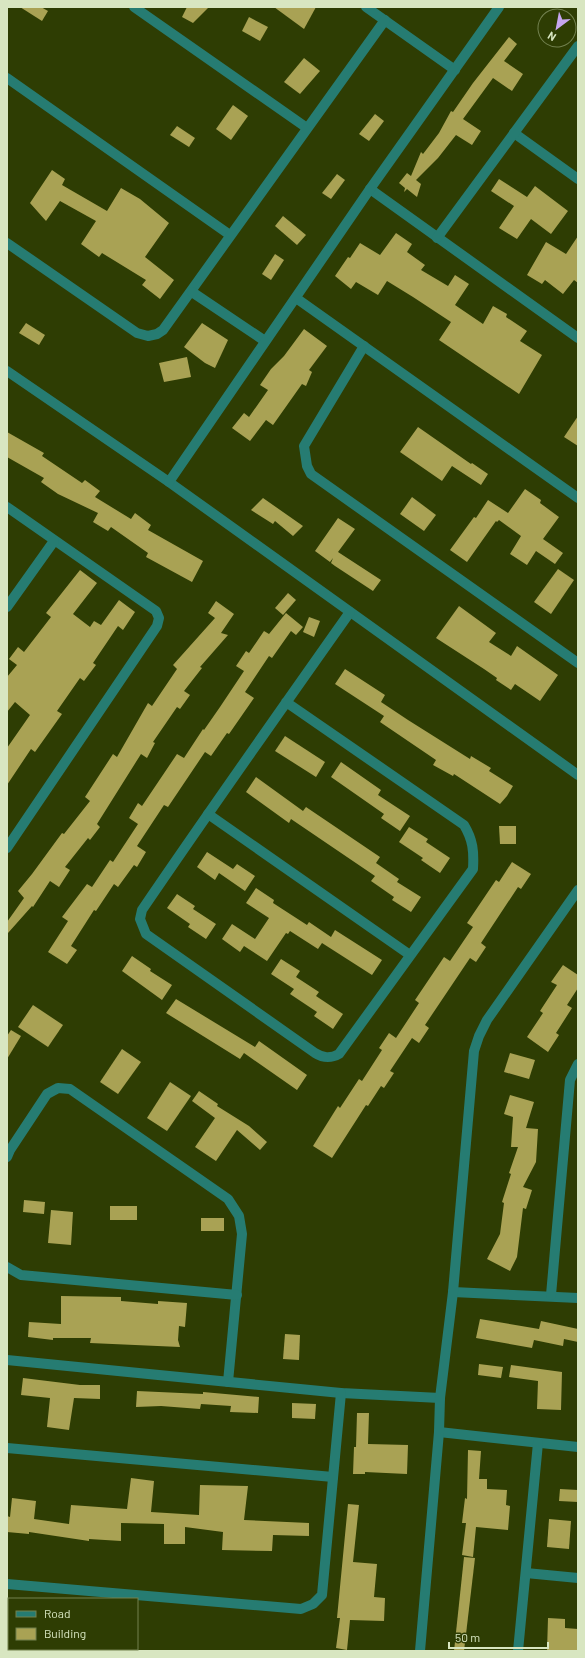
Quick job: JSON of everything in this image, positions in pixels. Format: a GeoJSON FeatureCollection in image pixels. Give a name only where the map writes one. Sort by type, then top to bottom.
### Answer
{"type":"FeatureCollection","features":[{"type":"Feature","properties":{"kind":"street"},"geometry":{"type":"LineString","coordinates":[[134,7],[308,128]]}},
{"type":"Feature","properties":{"kind":"street"},"geometry":{"type":"LineString","coordinates":[[366,7],[455,70]]}},
{"type":"Feature","properties":{"kind":"street"},"geometry":{"type":"LineString","coordinates":[[169,482],[370,189],[499,7]]}},
{"type":"Feature","properties":{"kind":"street"},"geometry":{"type":"LineString","coordinates":[[7,243],[136,333],[148,336],[157,334],[164,330],[192,292],[230,235],[385,20]]}},
{"type":"Feature","properties":{"kind":"street"},"geometry":{"type":"LineString","coordinates":[[437,238],[578,46]]}},
{"type":"Feature","properties":{"kind":"street"},"geometry":{"type":"LineString","coordinates":[[7,78],[230,235]]}},
{"type":"Feature","properties":{"kind":"street"},"geometry":{"type":"LineString","coordinates":[[514,133],[578,179]]}},
{"type":"Feature","properties":{"kind":"street"},"geometry":{"type":"LineString","coordinates":[[370,189],[578,338]]}},
{"type":"Feature","properties":{"kind":"street"},"geometry":{"type":"LineString","coordinates":[[192,292],[265,341]]}},
{"type":"Feature","properties":{"kind":"street"},"geometry":{"type":"LineString","coordinates":[[296,298],[578,498]]}},
{"type":"Feature","properties":{"kind":"street"},"geometry":{"type":"LineString","coordinates":[[364,346],[304,446],[307,466],[311,474],[578,662]]}},
{"type":"Feature","properties":{"kind":"street"},"geometry":{"type":"LineString","coordinates":[[7,371],[169,482],[578,775]]}},
{"type":"Feature","properties":{"kind":"street"},"geometry":{"type":"LineString","coordinates":[[7,507],[159,614],[158,623],[7,848]]}},
{"type":"Feature","properties":{"kind":"street"},"geometry":{"type":"LineString","coordinates":[[7,607],[54,541]]}},
{"type":"Feature","properties":{"kind":"street"},"geometry":{"type":"LineString","coordinates":[[286,702],[464,824],[472,837],[474,853],[473,869],[339,1054],[331,1058],[321,1057],[315,1053],[146,934],[141,926],[140,919],[142,910],[286,702],[350,612]]}},
{"type":"Feature","properties":{"kind":"street"},"geometry":{"type":"LineString","coordinates":[[208,814],[410,955]]}},
{"type":"Feature","properties":{"kind":"street"},"geometry":{"type":"LineString","coordinates":[[420,1651],[439,1432],[440,1398],[453,1292],[474,1051],[487,1020],[578,890]]}},
{"type":"Feature","properties":{"kind":"street"},"geometry":{"type":"LineString","coordinates":[[551,1295],[570,1080],[578,1064]]}},
{"type":"Feature","properties":{"kind":"street"},"geometry":{"type":"LineString","coordinates":[[7,1158],[10,1150],[47,1094],[58,1088],[70,1089],[228,1199],[239,1216],[242,1234],[228,1382]]}},
{"type":"Feature","properties":{"kind":"street"},"geometry":{"type":"LineString","coordinates":[[7,1267],[21,1275],[237,1295]]}},
{"type":"Feature","properties":{"kind":"street"},"geometry":{"type":"LineString","coordinates":[[453,1292],[551,1295],[578,1298]]}},
{"type":"Feature","properties":{"kind":"street"},"geometry":{"type":"LineString","coordinates":[[7,1360],[341,1393],[440,1398]]}},
{"type":"Feature","properties":{"kind":"street"},"geometry":{"type":"LineString","coordinates":[[7,1584],[301,1609],[313,1604],[322,1595],[341,1393]]}},
{"type":"Feature","properties":{"kind":"street"},"geometry":{"type":"LineString","coordinates":[[439,1432],[578,1447]]}},
{"type":"Feature","properties":{"kind":"street"},"geometry":{"type":"LineString","coordinates":[[518,1651],[538,1443]]}},
{"type":"Feature","properties":{"kind":"street"},"geometry":{"type":"LineString","coordinates":[[7,1448],[333,1476]]}},
{"type":"Feature","properties":{"kind":"street"},"geometry":{"type":"LineString","coordinates":[[526,1573],[578,1578]]}},
{"type":"Feature","properties":{"kind":"building"},"geometry":{"type":"Polygon","coordinates":[[[20,7],[41,7],[48,11],[42,21],[20,7]]]}},
{"type":"Feature","properties":{"kind":"building"},"geometry":{"type":"Polygon","coordinates":[[[187,7],[209,7],[193,23],[182,17],[187,7]]]}},
{"type":"Feature","properties":{"kind":"building"},"geometry":{"type":"Polygon","coordinates":[[[274,7],[316,7],[304,29],[274,7]]]}},
{"type":"Feature","properties":{"kind":"building"},"geometry":{"type":"Polygon","coordinates":[[[249,17],[268,27],[260,41],[242,31],[249,17]]]}},
{"type":"Feature","properties":{"kind":"building"},"geometry":{"type":"Polygon","coordinates":[[[509,37],[517,44],[504,61],[523,74],[512,91],[493,78],[463,119],[481,131],[472,145],[456,135],[438,158],[416,180],[421,184],[417,197],[407,189],[404,192],[405,188],[399,183],[407,173],[411,176],[421,152],[423,154],[439,133],[451,111],[453,112],[473,83],[509,37]]]}},
{"type":"Feature","properties":{"kind":"building"},"geometry":{"type":"Polygon","coordinates":[[[304,58],[320,71],[300,94],[284,82],[304,58]]]}},
{"type":"Feature","properties":{"kind":"building"},"geometry":{"type":"Polygon","coordinates":[[[233,105],[248,116],[231,140],[216,129],[233,105]]]}},
{"type":"Feature","properties":{"kind":"building"},"geometry":{"type":"Polygon","coordinates":[[[375,114],[384,121],[369,141],[359,134],[375,114]]]}},
{"type":"Feature","properties":{"kind":"building"},"geometry":{"type":"Polygon","coordinates":[[[177,126],[195,138],[189,147],[170,135],[177,126]]]}},
{"type":"Feature","properties":{"kind":"building"},"geometry":{"type":"Polygon","coordinates":[[[52,170],[65,179],[62,185],[107,211],[121,188],[140,199],[169,223],[145,257],[174,280],[160,299],[142,285],[146,280],[102,253],[99,257],[81,244],[96,221],[60,201],[46,221],[30,203],[52,170]]]}},
{"type":"Feature","properties":{"kind":"building"},"geometry":{"type":"Polygon","coordinates":[[[337,174],[345,180],[331,199],[322,193],[337,174]]]}},
{"type":"Feature","properties":{"kind":"building"},"geometry":{"type":"Polygon","coordinates":[[[499,179],[527,197],[535,186],[568,211],[551,234],[531,219],[517,239],[499,228],[514,206],[491,191],[499,179]]]}},
{"type":"Feature","properties":{"kind":"building"},"geometry":{"type":"Polygon","coordinates":[[[283,216],[306,235],[297,245],[275,226],[283,216]]]}},
{"type":"Feature","properties":{"kind":"building"},"geometry":{"type":"Polygon","coordinates":[[[396,233],[412,244],[407,252],[425,265],[421,270],[448,286],[455,275],[469,284],[455,305],[483,324],[493,306],[507,314],[506,317],[527,331],[520,341],[542,355],[519,394],[439,340],[451,322],[413,297],[387,281],[378,295],[356,282],[351,289],[335,276],[360,243],[380,255],[396,233]]]}},
{"type":"Feature","properties":{"kind":"building"},"geometry":{"type":"Polygon","coordinates":[[[578,236],[578,283],[574,280],[563,294],[545,280],[542,284],[527,275],[546,242],[566,254],[578,236]]]}},
{"type":"Feature","properties":{"kind":"building"},"geometry":{"type":"Polygon","coordinates":[[[275,254],[284,260],[271,280],[262,274],[275,254]]]}},
{"type":"Feature","properties":{"kind":"building"},"geometry":{"type":"Polygon","coordinates":[[[26,323],[45,335],[39,345],[19,333],[26,323]]]}},
{"type":"Feature","properties":{"kind":"building"},"geometry":{"type":"Polygon","coordinates":[[[202,323],[228,340],[215,368],[205,363],[184,347],[202,323]]]}},
{"type":"Feature","properties":{"kind":"building"},"geometry":{"type":"Polygon","coordinates":[[[304,329],[327,346],[309,370],[312,372],[306,386],[302,384],[273,425],[266,420],[250,441],[232,428],[244,413],[249,417],[268,390],[260,385],[271,369],[284,356],[304,329]]]}},
{"type":"Feature","properties":{"kind":"building"},"geometry":{"type":"Polygon","coordinates":[[[187,357],[191,377],[164,382],[159,363],[187,357]]]}},
{"type":"Feature","properties":{"kind":"building"},"geometry":{"type":"Polygon","coordinates":[[[578,416],[578,446],[564,437],[578,416]]]}},
{"type":"Feature","properties":{"kind":"building"},"geometry":{"type":"Polygon","coordinates":[[[418,427],[488,474],[481,485],[452,466],[442,481],[400,452],[418,427]]]}},
{"type":"Feature","properties":{"kind":"building"},"geometry":{"type":"Polygon","coordinates":[[[7,432],[44,453],[42,456],[82,483],[85,480],[100,491],[95,497],[131,519],[135,513],[151,525],[148,530],[203,561],[192,582],[146,557],[148,553],[111,527],[108,531],[93,522],[98,513],[58,494],[41,482],[44,478],[7,457],[7,432]]]}},
{"type":"Feature","properties":{"kind":"building"},"geometry":{"type":"Polygon","coordinates":[[[525,489],[541,500],[540,503],[559,517],[543,539],[563,553],[555,564],[536,551],[527,565],[510,554],[521,536],[499,520],[497,522],[496,521],[467,562],[450,550],[474,517],[476,518],[488,500],[508,513],[525,489]]]}},
{"type":"Feature","properties":{"kind":"building"},"geometry":{"type":"Polygon","coordinates":[[[412,497],[436,515],[424,531],[400,514],[412,497]]]}},
{"type":"Feature","properties":{"kind":"building"},"geometry":{"type":"Polygon","coordinates":[[[263,498],[303,526],[293,536],[275,521],[273,524],[251,510],[263,498]]]}},
{"type":"Feature","properties":{"kind":"building"},"geometry":{"type":"Polygon","coordinates":[[[338,518],[355,529],[338,552],[381,580],[373,591],[331,563],[333,558],[330,562],[315,551],[338,518]]]}},
{"type":"Feature","properties":{"kind":"building"},"geometry":{"type":"Polygon","coordinates":[[[558,569],[574,580],[551,614],[534,602],[558,569]]]}},
{"type":"Feature","properties":{"kind":"building"},"geometry":{"type":"Polygon","coordinates":[[[80,570],[97,583],[73,614],[90,627],[94,621],[101,625],[119,600],[135,612],[123,630],[118,626],[93,663],[96,665],[84,681],[80,678],[57,711],[62,714],[35,752],[31,749],[7,785],[7,748],[30,715],[15,702],[7,712],[7,677],[17,665],[9,659],[18,647],[24,652],[51,617],[46,613],[80,570]]]}},
{"type":"Feature","properties":{"kind":"building"},"geometry":{"type":"Polygon","coordinates":[[[288,593],[296,600],[283,615],[275,608],[288,593]]]}},
{"type":"Feature","properties":{"kind":"building"},"geometry":{"type":"Polygon","coordinates":[[[216,601],[234,614],[221,633],[228,635],[200,667],[202,668],[184,691],[190,695],[180,709],[177,707],[153,742],[155,743],[147,758],[141,754],[97,824],[100,827],[90,840],[88,838],[65,867],[70,870],[59,887],[50,881],[33,907],[32,906],[8,933],[7,922],[24,898],[18,891],[62,833],[64,834],[90,801],[85,797],[113,754],[117,757],[148,703],[152,706],[177,669],[173,665],[215,618],[208,613],[216,601]]]}},
{"type":"Feature","properties":{"kind":"building"},"geometry":{"type":"Polygon","coordinates":[[[459,606],[496,633],[489,642],[511,656],[517,646],[558,675],[540,701],[515,684],[511,690],[496,680],[497,678],[436,638],[459,606]]]}},
{"type":"Feature","properties":{"kind":"building"},"geometry":{"type":"Polygon","coordinates":[[[286,613],[303,627],[296,635],[291,631],[272,658],[269,656],[245,692],[254,698],[229,734],[227,733],[211,756],[205,752],[168,807],[164,805],[137,846],[146,852],[137,867],[134,865],[118,887],[114,884],[96,911],[94,910],[71,946],[77,950],[67,964],[48,952],[68,921],[62,917],[87,884],[92,887],[110,860],[113,862],[138,824],[129,818],[138,803],[142,806],[177,754],[184,758],[244,671],[236,666],[246,651],[249,653],[264,631],[269,634],[286,613]]]}},
{"type":"Feature","properties":{"kind":"building"},"geometry":{"type":"Polygon","coordinates":[[[309,617],[320,621],[314,637],[303,632],[309,617]]]}},
{"type":"Feature","properties":{"kind":"building"},"geometry":{"type":"Polygon","coordinates":[[[345,669],[385,695],[381,702],[470,759],[471,756],[491,768],[489,771],[513,786],[507,796],[500,804],[454,774],[453,776],[433,765],[436,760],[380,722],[384,716],[335,684],[345,669]]]}},
{"type":"Feature","properties":{"kind":"building"},"geometry":{"type":"Polygon","coordinates":[[[285,736],[325,762],[316,777],[275,751],[285,736]]]}},
{"type":"Feature","properties":{"kind":"building"},"geometry":{"type":"Polygon","coordinates":[[[341,762],[381,790],[378,795],[410,816],[400,831],[381,818],[384,814],[331,777],[341,762]]]}},
{"type":"Feature","properties":{"kind":"building"},"geometry":{"type":"Polygon","coordinates":[[[256,777],[303,811],[306,807],[380,857],[376,863],[399,879],[397,882],[421,897],[411,912],[392,900],[394,897],[371,881],[375,876],[291,819],[289,823],[246,792],[256,777]]]}},
{"type":"Feature","properties":{"kind":"building"},"geometry":{"type":"Polygon","coordinates":[[[499,826],[516,826],[516,844],[500,844],[499,826]]]}},
{"type":"Feature","properties":{"kind":"building"},"geometry":{"type":"Polygon","coordinates":[[[409,827],[428,839],[426,842],[450,858],[440,873],[421,860],[423,858],[399,842],[409,827]]]}},
{"type":"Feature","properties":{"kind":"building"},"geometry":{"type":"Polygon","coordinates":[[[207,852],[233,869],[237,864],[255,876],[245,891],[219,873],[215,880],[197,867],[207,852]]]}},
{"type":"Feature","properties":{"kind":"building"},"geometry":{"type":"Polygon","coordinates":[[[512,862],[531,874],[521,889],[518,887],[481,943],[486,947],[476,962],[470,958],[425,1025],[429,1028],[419,1043],[412,1038],[390,1071],[394,1073],[384,1088],[381,1086],[368,1106],[366,1105],[332,1158],[313,1146],[338,1106],[340,1108],[359,1079],[362,1081],[382,1050],[379,1048],[389,1033],[396,1038],[419,1003],[415,1000],[444,957],[450,961],[473,927],[467,923],[496,880],[499,882],[512,862]]]}},
{"type":"Feature","properties":{"kind":"building"},"geometry":{"type":"Polygon","coordinates":[[[256,888],[274,900],[273,903],[307,925],[309,922],[331,937],[335,930],[382,960],[372,975],[322,943],[318,949],[290,931],[288,934],[286,933],[267,961],[244,946],[240,952],[222,939],[232,924],[255,939],[269,918],[246,903],[256,888]]]}},
{"type":"Feature","properties":{"kind":"building"},"geometry":{"type":"Polygon","coordinates":[[[177,894],[195,906],[193,909],[216,924],[206,939],[188,927],[190,924],[167,908],[177,894]]]}},
{"type":"Feature","properties":{"kind":"building"},"geometry":{"type":"Polygon","coordinates":[[[132,956],[151,969],[150,971],[172,985],[162,1000],[122,971],[132,956]]]}},
{"type":"Feature","properties":{"kind":"building"},"geometry":{"type":"Polygon","coordinates":[[[281,959],[300,971],[296,977],[319,992],[316,996],[343,1014],[333,1029],[314,1016],[317,1012],[290,994],[294,989],[271,974],[281,959]]]}},
{"type":"Feature","properties":{"kind":"building"},"geometry":{"type":"Polygon","coordinates":[[[563,965],[578,975],[578,988],[567,1005],[572,1008],[556,1033],[559,1035],[548,1052],[527,1037],[543,1013],[540,1011],[557,985],[551,982],[563,965]]]}},
{"type":"Feature","properties":{"kind":"building"},"geometry":{"type":"Polygon","coordinates":[[[176,999],[255,1047],[259,1041],[307,1075],[297,1090],[244,1053],[240,1059],[166,1013],[176,999]]]}},
{"type":"Feature","properties":{"kind":"building"},"geometry":{"type":"Polygon","coordinates":[[[33,1005],[63,1025],[48,1047],[18,1027],[33,1005]]]}},
{"type":"Feature","properties":{"kind":"building"},"geometry":{"type":"Polygon","coordinates":[[[11,1030],[21,1036],[7,1059],[7,1036],[11,1030]]]}},
{"type":"Feature","properties":{"kind":"building"},"geometry":{"type":"Polygon","coordinates":[[[122,1049],[141,1062],[118,1094],[100,1082],[122,1049]]]}},
{"type":"Feature","properties":{"kind":"building"},"geometry":{"type":"Polygon","coordinates":[[[510,1053],[535,1060],[529,1079],[504,1072],[510,1053]]]}},
{"type":"Feature","properties":{"kind":"building"},"geometry":{"type":"Polygon","coordinates":[[[170,1082],[191,1096],[167,1131],[147,1118],[170,1082]]]}},
{"type":"Feature","properties":{"kind":"building"},"geometry":{"type":"Polygon","coordinates":[[[199,1091],[218,1104],[217,1106],[249,1126],[267,1142],[260,1150],[237,1130],[216,1161],[195,1147],[215,1118],[192,1101],[199,1091]]]}},
{"type":"Feature","properties":{"kind":"building"},"geometry":{"type":"Polygon","coordinates":[[[510,1095],[534,1102],[526,1128],[538,1129],[536,1162],[523,1187],[532,1190],[526,1209],[523,1208],[517,1257],[510,1271],[487,1259],[500,1234],[504,1203],[502,1202],[511,1174],[509,1173],[518,1147],[511,1147],[513,1117],[504,1114],[510,1095]]]}},
{"type":"Feature","properties":{"kind":"building"},"geometry":{"type":"Polygon","coordinates":[[[24,1200],[45,1202],[44,1214],[23,1212],[24,1200]]]}},
{"type":"Feature","properties":{"kind":"building"},"geometry":{"type":"Polygon","coordinates":[[[110,1206],[137,1206],[137,1220],[110,1220],[110,1206]]]}},
{"type":"Feature","properties":{"kind":"building"},"geometry":{"type":"Polygon","coordinates":[[[51,1210],[73,1212],[71,1245],[48,1243],[51,1210]]]}},
{"type":"Feature","properties":{"kind":"building"},"geometry":{"type":"Polygon","coordinates":[[[201,1218],[224,1218],[224,1231],[201,1231],[201,1218]]]}},
{"type":"Feature","properties":{"kind":"building"},"geometry":{"type":"Polygon","coordinates":[[[61,1296],[121,1297],[121,1301],[158,1304],[158,1301],[187,1303],[185,1327],[179,1326],[178,1340],[180,1347],[90,1343],[91,1338],[53,1338],[53,1340],[28,1337],[29,1322],[61,1324],[61,1296]]]}},
{"type":"Feature","properties":{"kind":"building"},"geometry":{"type":"Polygon","coordinates":[[[480,1319],[539,1329],[541,1321],[578,1329],[578,1342],[564,1339],[563,1346],[534,1340],[532,1348],[476,1338],[480,1319]]]}},
{"type":"Feature","properties":{"kind":"building"},"geometry":{"type":"Polygon","coordinates":[[[285,1334],[300,1335],[299,1360],[283,1359],[285,1334]]]}},
{"type":"Feature","properties":{"kind":"building"},"geometry":{"type":"Polygon","coordinates":[[[479,1364],[503,1367],[501,1378],[478,1375],[479,1364]]]}},
{"type":"Feature","properties":{"kind":"building"},"geometry":{"type":"Polygon","coordinates":[[[511,1365],[562,1372],[561,1410],[537,1409],[538,1381],[509,1377],[511,1365]]]}},
{"type":"Feature","properties":{"kind":"building"},"geometry":{"type":"Polygon","coordinates":[[[23,1378],[80,1385],[100,1385],[100,1399],[74,1398],[69,1430],[47,1427],[50,1398],[21,1395],[23,1378]]]}},
{"type":"Feature","properties":{"kind":"building"},"geometry":{"type":"Polygon","coordinates":[[[137,1391],[203,1394],[203,1392],[259,1397],[258,1413],[230,1412],[231,1406],[201,1404],[200,1409],[161,1406],[136,1407],[137,1391]]]}},
{"type":"Feature","properties":{"kind":"building"},"geometry":{"type":"Polygon","coordinates":[[[292,1403],[316,1404],[315,1419],[292,1418],[292,1403]]]}},
{"type":"Feature","properties":{"kind":"building"},"geometry":{"type":"Polygon","coordinates":[[[357,1413],[369,1413],[368,1444],[408,1445],[407,1474],[365,1472],[365,1474],[353,1474],[354,1447],[356,1447],[357,1413]]]}},
{"type":"Feature","properties":{"kind":"building"},"geometry":{"type":"Polygon","coordinates":[[[468,1450],[481,1451],[479,1479],[487,1479],[487,1489],[507,1490],[506,1505],[510,1506],[508,1530],[476,1527],[473,1557],[462,1555],[466,1523],[462,1523],[465,1498],[467,1499],[468,1450]]]}},
{"type":"Feature","properties":{"kind":"building"},"geometry":{"type":"Polygon","coordinates":[[[131,1478],[154,1481],[151,1512],[199,1515],[200,1485],[248,1486],[244,1520],[309,1523],[309,1536],[273,1535],[272,1551],[222,1550],[223,1532],[185,1527],[185,1544],[164,1544],[164,1524],[121,1523],[121,1541],[89,1539],[89,1541],[29,1532],[29,1534],[7,1532],[7,1516],[10,1517],[12,1498],[36,1501],[34,1519],[69,1524],[71,1505],[127,1509],[131,1478]]]}},
{"type":"Feature","properties":{"kind":"building"},"geometry":{"type":"Polygon","coordinates":[[[560,1489],[578,1490],[578,1502],[559,1501],[560,1489]]]}},
{"type":"Feature","properties":{"kind":"building"},"geometry":{"type":"Polygon","coordinates":[[[348,1504],[359,1505],[353,1562],[377,1564],[374,1597],[385,1598],[384,1621],[350,1620],[347,1650],[336,1648],[340,1618],[337,1618],[348,1504]]]}},
{"type":"Feature","properties":{"kind":"building"},"geometry":{"type":"Polygon","coordinates":[[[549,1519],[571,1521],[569,1549],[547,1547],[549,1519]]]}},
{"type":"Feature","properties":{"kind":"building"},"geometry":{"type":"Polygon","coordinates":[[[464,1557],[475,1558],[464,1651],[454,1651],[464,1557]]]}},
{"type":"Feature","properties":{"kind":"building"},"geometry":{"type":"Polygon","coordinates":[[[548,1618],[565,1619],[565,1628],[578,1629],[578,1651],[547,1651],[548,1618]]]}}]}
